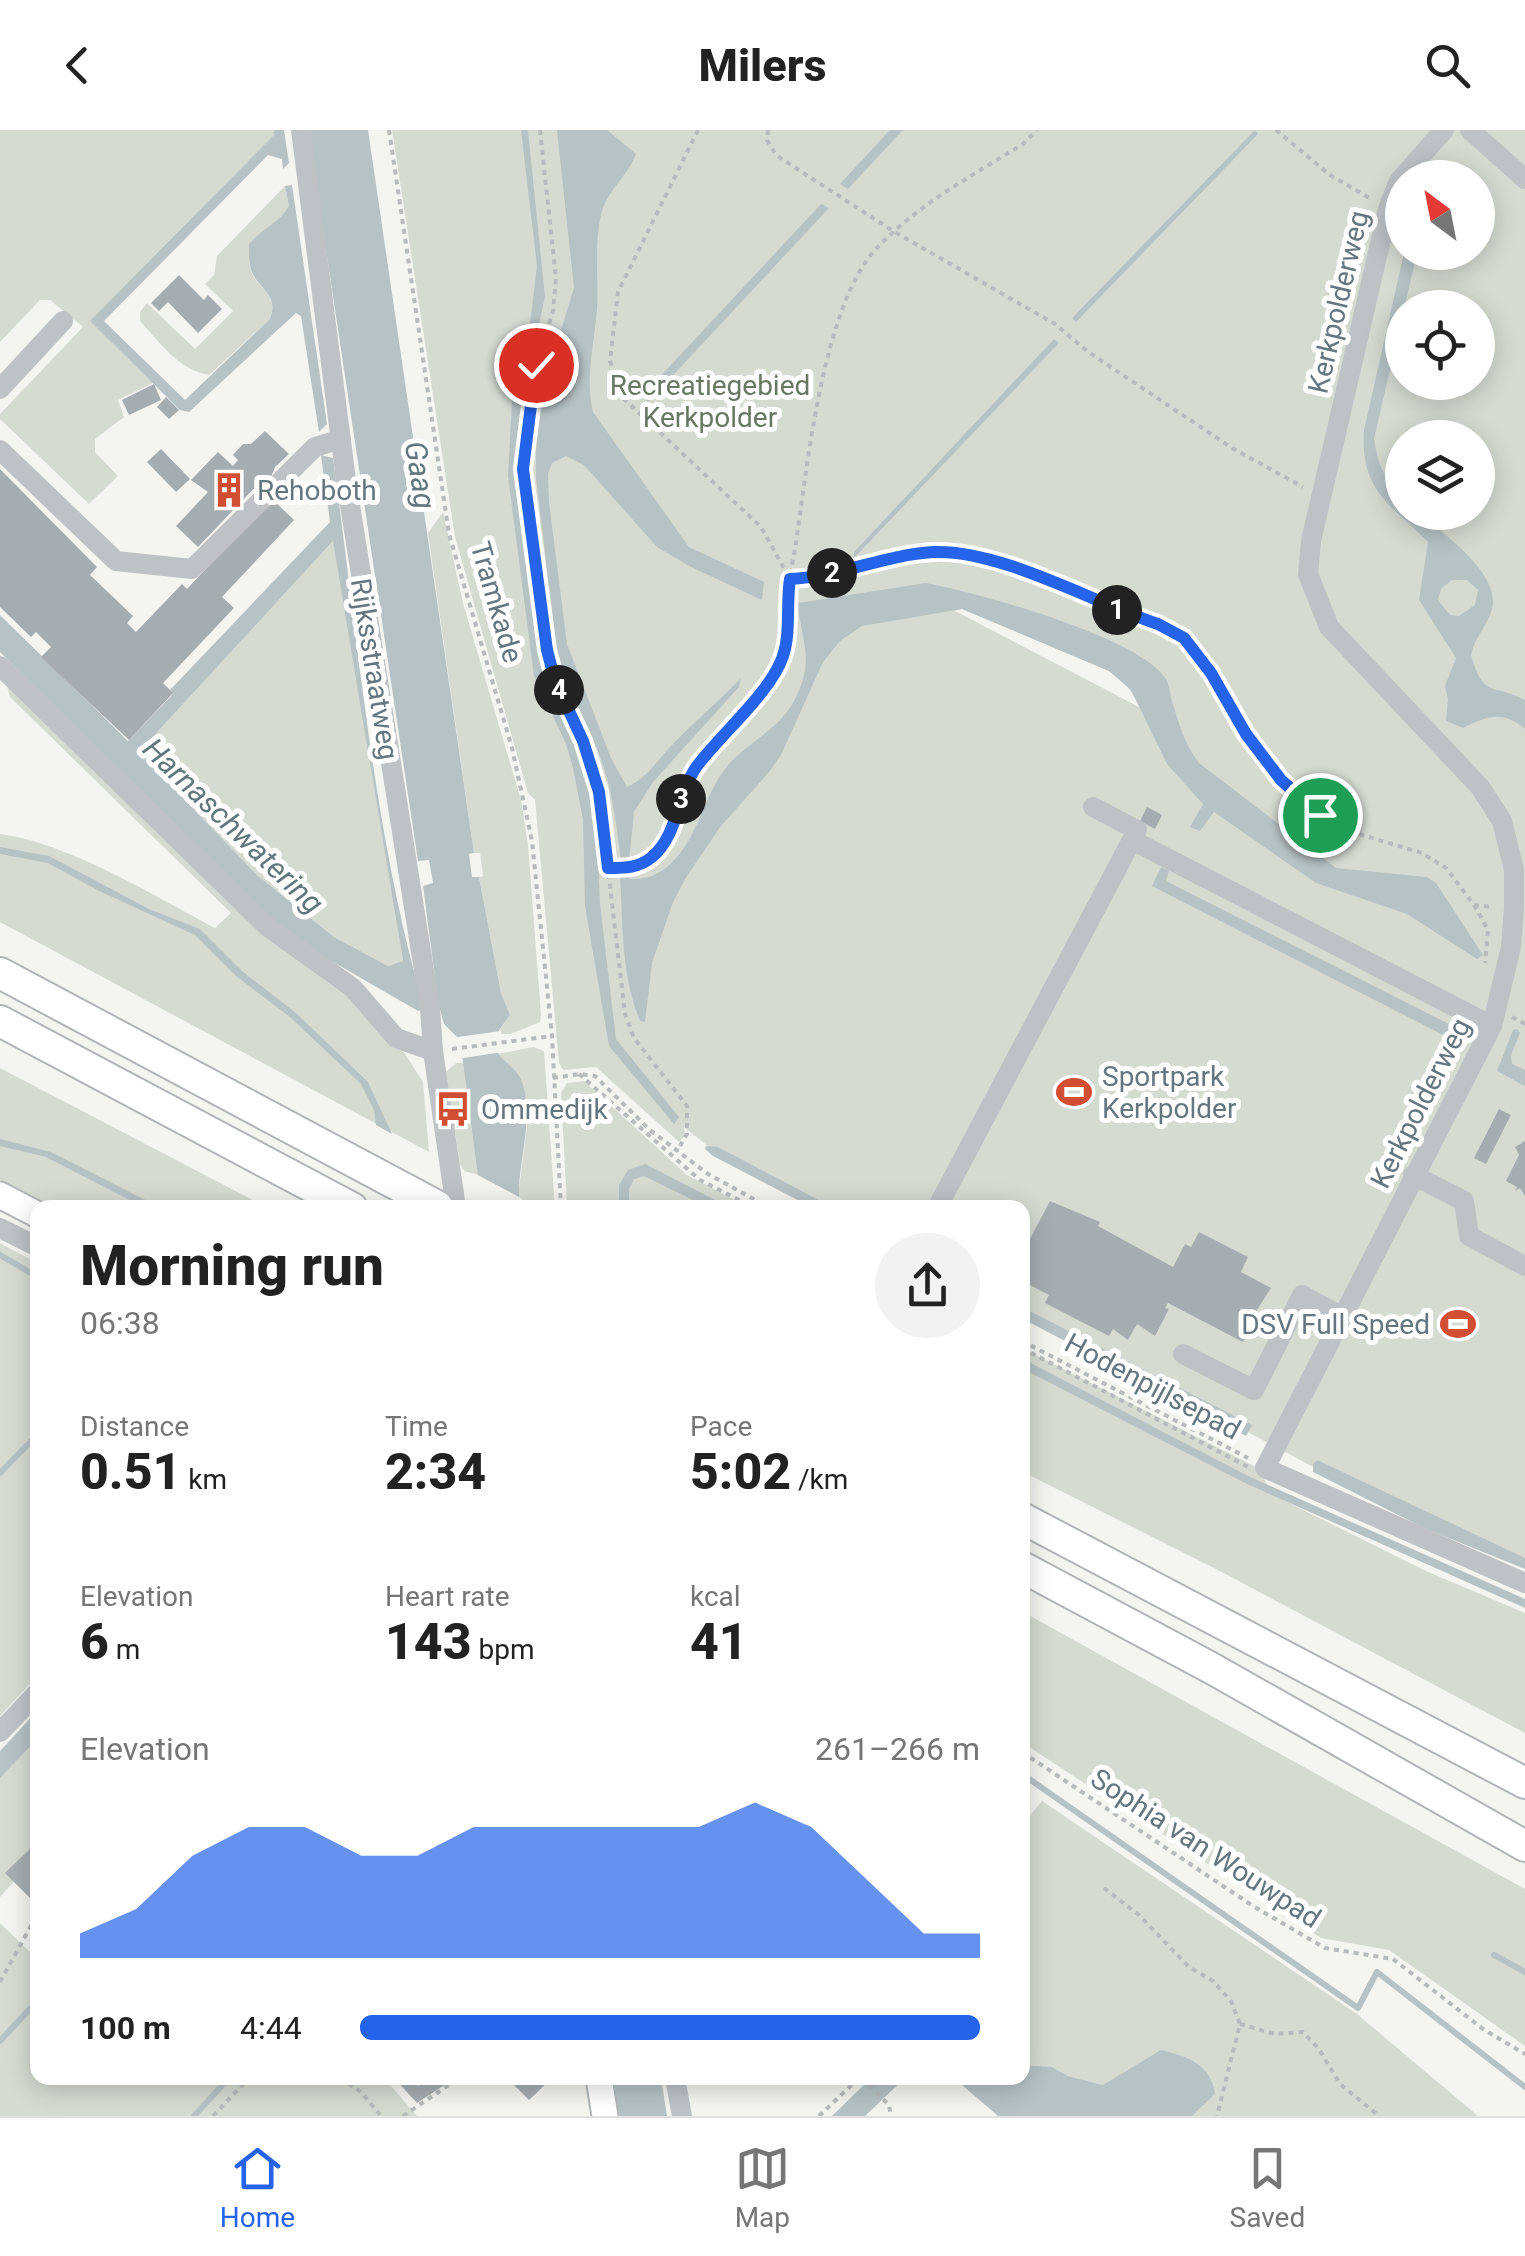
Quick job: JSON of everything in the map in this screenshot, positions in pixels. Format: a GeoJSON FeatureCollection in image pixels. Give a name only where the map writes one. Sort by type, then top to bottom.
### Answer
{"type":"FeatureCollection","features":[{"type":"Feature","properties":{"kind":"highway"},"geometry":{"type":"LineString","coordinates":[[0,973],[434,1200]]}},
{"type":"Feature","properties":{"kind":"highway"},"geometry":{"type":"LineString","coordinates":[[0,1022],[337,1200]]}},
{"type":"Feature","properties":{"kind":"highway"},"geometry":{"type":"LineString","coordinates":[[1030,1522],[1525,1784]]}},
{"type":"Feature","properties":{"kind":"highway"},"geometry":{"type":"LineString","coordinates":[[1030,1571],[1214,1669],[1525,1846]]}},
{"type":"Feature","properties":{"kind":"main road"},"geometry":{"type":"LineString","coordinates":[[0,1195],[30,1211]]}},
{"type":"Feature","properties":{"kind":"main road"},"geometry":{"type":"LineString","coordinates":[[600,2085],[605,2116]]}},
{"type":"Feature","properties":{"kind":"street","name":"Rijksstraatweg"},"geometry":{"type":"LineString","coordinates":[[301,130],[341,439],[396,809],[430,1008],[443,1050],[450,1163],[447,1200]]}},
{"type":"Feature","properties":{"kind":"street","name":"Kerkpolderweg"},"geometry":{"type":"LineString","coordinates":[[1418,160],[1444,130]]}},
{"type":"Feature","properties":{"kind":"street"},"geometry":{"type":"LineString","coordinates":[[1470,130],[1525,179]]}},
{"type":"Feature","properties":{"kind":"street","name":"Kerkpolderweg"},"geometry":{"type":"LineString","coordinates":[[1385,221],[1311,541],[1308,574],[1329,626],[1480,787],[1502,822],[1514,870],[1511,947],[1492,1026],[1266,1468],[1525,1583]]}},
{"type":"Feature","properties":{"kind":"street"},"geometry":{"type":"LineString","coordinates":[[0,389],[64,320]]}},
{"type":"Feature","properties":{"kind":"street"},"geometry":{"type":"LineString","coordinates":[[0,450],[116,560],[192,569],[315,447],[341,439]]}},
{"type":"Feature","properties":{"kind":"street"},"geometry":{"type":"LineString","coordinates":[[0,666],[268,927],[353,988],[396,1038],[443,1050]]}},
{"type":"Feature","properties":{"kind":"street"},"geometry":{"type":"LineString","coordinates":[[942,1200],[1137,830],[1094,807]]}},
{"type":"Feature","properties":{"kind":"street"},"geometry":{"type":"LineString","coordinates":[[1132,840],[1492,1026]]}},
{"type":"Feature","properties":{"kind":"street"},"geometry":{"type":"LineString","coordinates":[[1413,1176],[1464,1201],[1469,1236],[1525,1266]]}},
{"type":"Feature","properties":{"kind":"street"},"geometry":{"type":"LineString","coordinates":[[0,1228],[30,1244]]}},
{"type":"Feature","properties":{"kind":"street"},"geometry":{"type":"LineString","coordinates":[[1184,1354],[1254,1390],[1302,1296],[1343,1317]]}},
{"type":"Feature","properties":{"kind":"street"},"geometry":{"type":"LineString","coordinates":[[0,1732],[30,1700]]}},
{"type":"Feature","properties":{"kind":"street"},"geometry":{"type":"LineString","coordinates":[[677,2085],[682,2116]]}},
{"type":"Feature","properties":{"kind":"path","name":"Tramkade"},"geometry":{"type":"LineString","coordinates":[[389,130],[449,534],[525,799],[552,1036],[560,1200]]}},
{"type":"Feature","properties":{"kind":"path"},"geometry":{"type":"LineString","coordinates":[[540,130],[556,278],[553,311],[536,365],[523,469],[547,650],[555,681],[583,741],[599,792],[624,1014],[634,1038],[687,1106],[687,1134],[677,1151]]}},
{"type":"Feature","properties":{"kind":"path"},"geometry":{"type":"LineString","coordinates":[[698,130],[618,292],[610,362],[623,398],[761,527],[790,579]]}},
{"type":"Feature","properties":{"kind":"path"},"geometry":{"type":"LineString","coordinates":[[768,130],[768,140],[776,154],[894,232],[1055,324],[1087,352],[1232,448],[1322,494]]}},
{"type":"Feature","properties":{"kind":"path"},"geometry":{"type":"LineString","coordinates":[[608,868],[632,868],[654,856],[666,838],[695,769],[774,675],[786,643],[786,605],[818,392],[852,284],[872,254],[894,232],[1023,144],[1037,130]]}},
{"type":"Feature","properties":{"kind":"path"},"geometry":{"type":"LineString","coordinates":[[1276,130],[1330,175],[1385,206]]}},
{"type":"Feature","properties":{"kind":"path"},"geometry":{"type":"LineString","coordinates":[[790,579],[813,578],[934,552],[976,555],[1158,624],[1184,638],[1281,780],[1320,815],[1349,830],[1422,853],[1446,868],[1488,930],[1485,968]]}},
{"type":"Feature","properties":{"kind":"path"},"geometry":{"type":"LineString","coordinates":[[443,1050],[552,1036]]}},
{"type":"Feature","properties":{"kind":"path"},"geometry":{"type":"LineString","coordinates":[[579,1074],[700,1180],[739,1200]]}},
{"type":"Feature","properties":{"kind":"path"},"geometry":{"type":"LineString","coordinates":[[553,1078],[595,1076],[677,1151],[708,1174],[755,1200]]}},
{"type":"Feature","properties":{"kind":"path","name":"Hodenpijlsepad"},"geometry":{"type":"LineString","coordinates":[[1030,1344],[1262,1466],[1246,1467],[1030,1352]]}},
{"type":"Feature","properties":{"kind":"path","name":"Sophia van Wouwpad"},"geometry":{"type":"LineString","coordinates":[[1030,1757],[1253,1906],[1325,1948],[1392,1958],[1482,2029],[1525,2054]]}},
{"type":"Feature","properties":{"kind":"path"},"geometry":{"type":"LineString","coordinates":[[1104,1888],[1139,1915],[1188,1967],[1214,1981],[1231,2001],[1240,2024],[1217,2116]]}},
{"type":"Feature","properties":{"kind":"path"},"geometry":{"type":"LineString","coordinates":[[0,1982],[30,1928]]}},
{"type":"Feature","properties":{"kind":"path"},"geometry":{"type":"LineString","coordinates":[[1240,2024],[1275,2034],[1303,2032],[1319,2049],[1340,2084],[1379,2116]]}},
{"type":"Feature","properties":{"kind":"path"},"geometry":{"type":"LineString","coordinates":[[213,2116],[242,2085]]}},
{"type":"Feature","properties":{"kind":"path"},"geometry":{"type":"LineString","coordinates":[[350,2085],[381,2116]]}},
{"type":"Feature","properties":{"kind":"path"},"geometry":{"type":"LineString","coordinates":[[403,2116],[449,2085]]}},
{"type":"Feature","properties":{"kind":"path"},"geometry":{"type":"LineString","coordinates":[[819,2116],[852,2085]]}},
{"type":"Feature","properties":{"kind":"path"},"geometry":{"type":"LineString","coordinates":[[867,2085],[888,2105],[891,2116]]}},
{"type":"Feature","properties":{"kind":"green space"},"geometry":{"type":"Polygon","coordinates":[[[0,130],[274,130],[275,135],[91,321],[153,383],[118,400],[124,417],[95,439],[95,452],[118,476],[89,504],[0,419],[0,414],[83,327],[50,300],[40,300],[0,342],[0,130]]]}},
{"type":"Feature","properties":{"kind":"green space","name":"Recreatiegebied Kerkpolder"},"geometry":{"type":"Polygon","coordinates":[[[392,130],[1525,130],[1525,1561],[1315,1468],[1030,1315],[1030,1200],[811,1200],[709,1147],[684,1127],[685,1135],[679,1142],[596,1067],[563,1070],[559,1063],[535,800],[528,793],[455,537],[392,130]],[[962,609],[955,611],[1141,708],[1125,682],[1109,671],[962,609]]]}},
{"type":"Feature","properties":{"kind":"green space"},"geometry":{"type":"Polygon","coordinates":[[[285,186],[289,206],[249,244],[252,273],[271,300],[270,319],[209,375],[188,368],[140,321],[140,312],[147,303],[195,349],[233,311],[205,284],[214,275],[217,256],[285,186]]]}},
{"type":"Feature","properties":{"kind":"green space"},"geometry":{"type":"Polygon","coordinates":[[[443,512],[463,603],[521,800],[528,845],[541,1015],[540,1022],[510,1034],[497,1034],[510,1015],[501,993],[479,877],[483,876],[480,853],[474,853],[428,533],[443,512]]]}},
{"type":"Feature","properties":{"kind":"green space"},"geometry":{"type":"Polygon","coordinates":[[[334,540],[403,961],[388,966],[334,937],[257,875],[139,752],[334,540]]]}},
{"type":"Feature","properties":{"kind":"green space"},"geometry":{"type":"Polygon","coordinates":[[[7,686],[349,992],[405,1054],[423,1082],[429,1152],[0,922],[0,834],[81,859],[215,928],[231,913],[10,697],[7,686]]]}},
{"type":"Feature","properties":{"kind":"green space"},"geometry":{"type":"Polygon","coordinates":[[[533,1047],[544,1051],[555,1200],[523,1200],[518,1196],[527,1127],[519,1075],[498,1054],[533,1047]]]}},
{"type":"Feature","properties":{"kind":"green space"},"geometry":{"type":"Polygon","coordinates":[[[456,1063],[463,1063],[478,1175],[464,1171],[460,1164],[446,1072],[456,1063]]]}},
{"type":"Feature","properties":{"kind":"green space"},"geometry":{"type":"Polygon","coordinates":[[[0,1068],[253,1200],[37,1200],[0,1180],[0,1068]]]}},
{"type":"Feature","properties":{"kind":"green space"},"geometry":{"type":"Polygon","coordinates":[[[584,1081],[687,1175],[735,1200],[567,1200],[561,1093],[567,1083],[584,1081]]]}},
{"type":"Feature","properties":{"kind":"green space"},"geometry":{"type":"Polygon","coordinates":[[[0,1243],[30,1259],[30,1684],[0,1716],[0,1243]]]}},
{"type":"Feature","properties":{"kind":"green space"},"geometry":{"type":"Polygon","coordinates":[[[1030,1352],[1260,1469],[1269,1489],[1279,1498],[1428,1572],[1525,1613],[1525,1733],[1030,1476],[1030,1352]]]}},
{"type":"Feature","properties":{"kind":"green space"},"geometry":{"type":"Polygon","coordinates":[[[1030,1616],[1525,1889],[1525,2046],[1389,1950],[1321,1938],[1030,1748],[1030,1616]]]}},
{"type":"Feature","properties":{"kind":"green space"},"geometry":{"type":"Polygon","coordinates":[[[30,1726],[30,1864],[0,1897],[0,1758],[30,1726]]]}},
{"type":"Feature","properties":{"kind":"green space"},"geometry":{"type":"Polygon","coordinates":[[[1042,1801],[1357,2014],[1478,2116],[1192,2116],[1215,2094],[1103,2085],[1068,2076],[1052,2067],[1030,2065],[1030,1816],[1042,1801]]]}},
{"type":"Feature","properties":{"kind":"green space"},"geometry":{"type":"Polygon","coordinates":[[[0,1923],[30,1952],[30,2085],[390,2085],[417,2116],[0,2116],[0,1923]]]}},
{"type":"Feature","properties":{"kind":"shaded area"},"geometry":{"type":"Polygon","coordinates":[[[274,130],[284,130],[289,163],[283,169],[282,159],[268,155],[104,321],[185,400],[270,319],[271,300],[252,272],[249,244],[285,212],[289,206],[285,186],[292,185],[327,424],[319,432],[301,316],[296,313],[189,412],[180,410],[90,321],[274,135],[274,130]]]}},
{"type":"Feature","properties":{"kind":"shaded area"},"geometry":{"type":"Polygon","coordinates":[[[308,130],[368,130],[474,853],[469,854],[472,877],[479,877],[501,993],[510,1015],[497,1033],[498,1053],[518,1074],[525,1093],[520,1200],[481,1200],[460,1040],[444,1024],[439,1006],[418,1011],[272,922],[0,652],[0,615],[128,741],[173,694],[170,690],[330,522],[321,455],[333,458],[376,786],[416,979],[435,977],[423,886],[433,883],[429,860],[418,861],[308,130]],[[333,541],[139,752],[257,875],[334,937],[388,966],[403,961],[333,541]]]}},
{"type":"Feature","properties":{"kind":"shaded area"},"geometry":{"type":"Polygon","coordinates":[[[521,130],[528,130],[545,297],[522,401],[516,475],[541,647],[549,691],[576,740],[597,826],[600,904],[616,1039],[679,1117],[674,1124],[609,1046],[585,906],[583,820],[573,768],[534,676],[508,476],[512,402],[529,332],[537,266],[521,130]]]}},
{"type":"Feature","properties":{"kind":"shaded area"},"geometry":{"type":"Polygon","coordinates":[[[557,130],[607,130],[636,154],[606,201],[600,220],[590,374],[593,412],[689,547],[764,582],[762,600],[691,567],[657,547],[584,465],[566,456],[552,463],[548,474],[549,502],[567,644],[611,758],[627,787],[647,774],[680,736],[741,678],[739,687],[653,782],[634,812],[629,862],[621,862],[606,774],[556,644],[536,478],[545,381],[574,288],[557,130]]]}},
{"type":"Feature","properties":{"kind":"shaded area"},"geometry":{"type":"Polygon","coordinates":[[[890,130],[903,130],[848,189],[840,184],[890,130]]]}},
{"type":"Feature","properties":{"kind":"shaded area"},"geometry":{"type":"Polygon","coordinates":[[[1255,130],[1258,134],[1076,322],[1072,318],[1255,130]]]}},
{"type":"Feature","properties":{"kind":"shaded area"},"geometry":{"type":"Polygon","coordinates":[[[821,204],[829,208],[648,402],[642,396],[821,204]]]}},
{"type":"Feature","properties":{"kind":"shaded area"},"geometry":{"type":"Polygon","coordinates":[[[1400,270],[1413,270],[1408,290],[1396,290],[1400,270]]]}},
{"type":"Feature","properties":{"kind":"shaded area"},"geometry":{"type":"Polygon","coordinates":[[[1385,337],[1385,391],[1374,439],[1385,475],[1385,500],[1372,482],[1364,450],[1364,430],[1385,337]]]}},
{"type":"Feature","properties":{"kind":"shaded area"},"geometry":{"type":"Polygon","coordinates":[[[1054,339],[1059,343],[853,559],[854,552],[1054,339]]]}},
{"type":"Feature","properties":{"kind":"shaded area"},"geometry":{"type":"Polygon","coordinates":[[[1416,530],[1440,530],[1481,570],[1489,584],[1491,612],[1471,655],[1486,685],[1525,700],[1525,729],[1502,717],[1463,728],[1446,721],[1445,686],[1456,658],[1419,600],[1428,542],[1416,530]],[[1452,580],[1441,589],[1438,600],[1450,615],[1459,616],[1475,605],[1478,590],[1467,580],[1452,580]]]}},
{"type":"Feature","properties":{"kind":"shaded area"},"geometry":{"type":"Polygon","coordinates":[[[926,583],[1055,619],[1150,663],[1167,681],[1183,733],[1199,763],[1336,868],[1427,877],[1436,883],[1483,955],[1477,959],[1407,914],[1316,883],[1214,812],[1200,831],[1190,827],[1203,804],[1167,764],[1131,690],[1109,671],[962,609],[862,626],[840,641],[823,662],[781,755],[721,826],[673,902],[652,963],[645,1022],[640,1021],[626,968],[620,875],[643,878],[671,863],[684,848],[729,764],[790,708],[805,669],[798,603],[926,583]]]}},
{"type":"Feature","properties":{"kind":"shaded area"},"geometry":{"type":"Polygon","coordinates":[[[0,847],[49,856],[149,909],[200,929],[368,1082],[392,1134],[376,1125],[374,1110],[361,1084],[290,1017],[236,976],[195,935],[48,863],[0,854],[0,847]]]}},
{"type":"Feature","properties":{"kind":"shaded area"},"geometry":{"type":"Polygon","coordinates":[[[1161,867],[1169,871],[1166,881],[1457,1028],[1451,1039],[1152,886],[1161,867]]]}},
{"type":"Feature","properties":{"kind":"shaded area"},"geometry":{"type":"Polygon","coordinates":[[[1513,1030],[1520,1033],[1511,1055],[1512,1064],[1525,1070],[1525,1086],[1497,1071],[1513,1030]]]}},
{"type":"Feature","properties":{"kind":"shaded area"},"geometry":{"type":"Polygon","coordinates":[[[0,1139],[51,1152],[145,1200],[129,1200],[46,1157],[0,1146],[0,1139]]]}},
{"type":"Feature","properties":{"kind":"shaded area"},"geometry":{"type":"Polygon","coordinates":[[[718,1147],[819,1200],[798,1200],[705,1149],[718,1147]]]}},
{"type":"Feature","properties":{"kind":"shaded area"},"geometry":{"type":"Polygon","coordinates":[[[645,1164],[715,1200],[693,1200],[644,1176],[634,1179],[629,1200],[619,1200],[619,1185],[628,1170],[645,1164]]]}},
{"type":"Feature","properties":{"kind":"shaded area"},"geometry":{"type":"Polygon","coordinates":[[[1030,1311],[1252,1425],[1246,1436],[1030,1323],[1030,1311]]]}},
{"type":"Feature","properties":{"kind":"shaded area"},"geometry":{"type":"Polygon","coordinates":[[[1030,1363],[1248,1476],[1525,1599],[1525,1608],[1245,1483],[1030,1373],[1030,1363]]]}},
{"type":"Feature","properties":{"kind":"shaded area"},"geometry":{"type":"Polygon","coordinates":[[[1317,1460],[1525,1558],[1525,1569],[1424,1528],[1313,1472],[1317,1460]]]}},
{"type":"Feature","properties":{"kind":"shaded area"},"geometry":{"type":"Polygon","coordinates":[[[30,1719],[30,1746],[0,1778],[0,1751],[30,1719]]]}},
{"type":"Feature","properties":{"kind":"shaded area"},"geometry":{"type":"Polygon","coordinates":[[[1161,2050],[1203,2068],[1215,2094],[1192,2116],[998,2116],[962,2085],[1030,2085],[1030,2065],[1052,2067],[1068,2076],[1103,2085],[1161,2050]]]}},
{"type":"Feature","properties":{"kind":"shaded area"},"geometry":{"type":"Polygon","coordinates":[[[609,2085],[662,2085],[667,2116],[613,2116],[609,2085]]]}},
{"type":"Feature","properties":{"kind":"shaded area"},"geometry":{"type":"Polygon","coordinates":[[[864,2085],[898,2085],[865,2116],[832,2116],[864,2085]]]}},
{"type":"Feature","properties":{"kind":"pier"},"geometry":{"type":"Polygon","coordinates":[[[501,1031],[503,1052],[457,1059],[451,1038],[501,1031]]]}},
{"type":"Feature","properties":{"kind":"pier"},"geometry":{"type":"Polygon","coordinates":[[[474,1173],[521,1200],[478,1200],[474,1173]]]}},
{"type":"Feature","properties":{"kind":"building"},"geometry":{"type":"Polygon","coordinates":[[[179,275],[204,300],[208,295],[222,309],[198,333],[168,302],[159,311],[151,303],[179,275]]]}},
{"type":"Feature","properties":{"kind":"building"},"geometry":{"type":"Polygon","coordinates":[[[154,384],[161,400],[129,415],[122,400],[154,384]]]}},
{"type":"Feature","properties":{"kind":"building"},"geometry":{"type":"Polygon","coordinates":[[[166,397],[179,410],[169,419],[157,407],[166,397]]]}},
{"type":"Feature","properties":{"kind":"building","name":"Rehoboth"},"geometry":{"type":"Polygon","coordinates":[[[265,431],[289,454],[275,467],[270,479],[263,479],[198,547],[176,526],[208,492],[191,480],[218,452],[233,466],[238,460],[233,455],[243,444],[251,444],[265,431]]]}},
{"type":"Feature","properties":{"kind":"building"},"geometry":{"type":"Polygon","coordinates":[[[161,449],[190,479],[176,492],[147,462],[161,449]]]}},
{"type":"Feature","properties":{"kind":"building"},"geometry":{"type":"Polygon","coordinates":[[[0,469],[97,567],[90,575],[133,616],[127,623],[136,632],[182,584],[187,589],[272,499],[294,520],[222,597],[234,608],[163,683],[173,693],[129,740],[41,657],[51,647],[36,632],[31,637],[0,607],[0,469]]]}},
{"type":"Feature","properties":{"kind":"building"},"geometry":{"type":"Polygon","coordinates":[[[1147,807],[1162,815],[1155,829],[1140,821],[1147,807]]]}},
{"type":"Feature","properties":{"kind":"building"},"geometry":{"type":"Polygon","coordinates":[[[1499,1109],[1511,1115],[1486,1164],[1474,1158],[1499,1109]]]}},
{"type":"Feature","properties":{"kind":"building"},"geometry":{"type":"Polygon","coordinates":[[[1525,1141],[1525,1196],[1520,1188],[1515,1191],[1517,1187],[1506,1181],[1519,1155],[1515,1147],[1525,1141]]]}},
{"type":"Feature","properties":{"kind":"building"},"geometry":{"type":"Polygon","coordinates":[[[1050,1201],[1100,1222],[1098,1226],[1173,1267],[1185,1244],[1191,1247],[1199,1232],[1248,1257],[1241,1272],[1271,1288],[1253,1316],[1256,1317],[1243,1342],[1168,1303],[1165,1308],[1169,1309],[1155,1336],[1137,1324],[1128,1340],[1113,1329],[1109,1336],[1045,1303],[1049,1295],[1030,1285],[1030,1239],[1050,1201]]]}},
{"type":"Feature","properties":{"kind":"building"},"geometry":{"type":"Polygon","coordinates":[[[30,1849],[30,1898],[5,1873],[30,1849]]]}},
{"type":"Feature","properties":{"kind":"building"},"geometry":{"type":"Polygon","coordinates":[[[400,2085],[444,2085],[417,2103],[400,2085]]]}},
{"type":"Feature","properties":{"kind":"building"},"geometry":{"type":"Polygon","coordinates":[[[514,2085],[545,2085],[529,2100],[514,2085]]]}},
{"type":"Feature","properties":{"kind":"waterway"},"geometry":{"type":"LineString","coordinates":[[0,1255],[30,1272]]}},
{"type":"Feature","properties":{"kind":"waterway"},"geometry":{"type":"LineString","coordinates":[[0,1473],[30,1442]]}},
{"type":"Feature","properties":{"kind":"waterway"},"geometry":{"type":"LineString","coordinates":[[1030,1780],[1358,2008],[1377,1972],[1525,2087]]}},
{"type":"Feature","properties":{"kind":"waterway"},"geometry":{"type":"LineString","coordinates":[[1494,1955],[1525,1972]]}},
{"type":"Feature","properties":{"kind":"waterway"},"geometry":{"type":"LineString","coordinates":[[0,2041],[30,2009]]}},
{"type":"Feature","properties":{"kind":"waterway"},"geometry":{"type":"LineString","coordinates":[[194,2116],[223,2085]]}},
{"type":"Feature","properties":{"kind":"place","name":"Rehoboth"},"geometry":{"type":"Point","coordinates":[229,490]}},
{"type":"Feature","properties":{"kind":"place","name":"Sportpark Kerkpolder"},"geometry":{"type":"Point","coordinates":[1074,1092]}},
{"type":"Feature","properties":{"kind":"place","name":"Ommedijk"},"geometry":{"type":"Point","coordinates":[453,1109]}},
{"type":"Feature","properties":{"kind":"place","name":"DSV Full Speed"},"geometry":{"type":"Point","coordinates":[1458,1324]}},
{"type":"Feature","properties":{"kind":"route"},"geometry":{"type":"LineString","coordinates":[[536,365],[523,469],[547,650],[555,681],[583,741],[599,792],[608,868],[632,868],[654,856],[666,838],[695,769],[774,675],[786,643],[790,579],[813,578],[934,552],[976,555],[1158,624],[1184,638],[1281,780],[1320,815]]}},
{"type":"Feature","properties":{"kind":"water label","name":"Gaag"},"geometry":{"type":"Point","coordinates":[420,475]}},
{"type":"Feature","properties":{"kind":"water label","name":"Harnaschwatering"},"geometry":{"type":"Point","coordinates":[233,826]}}]}
